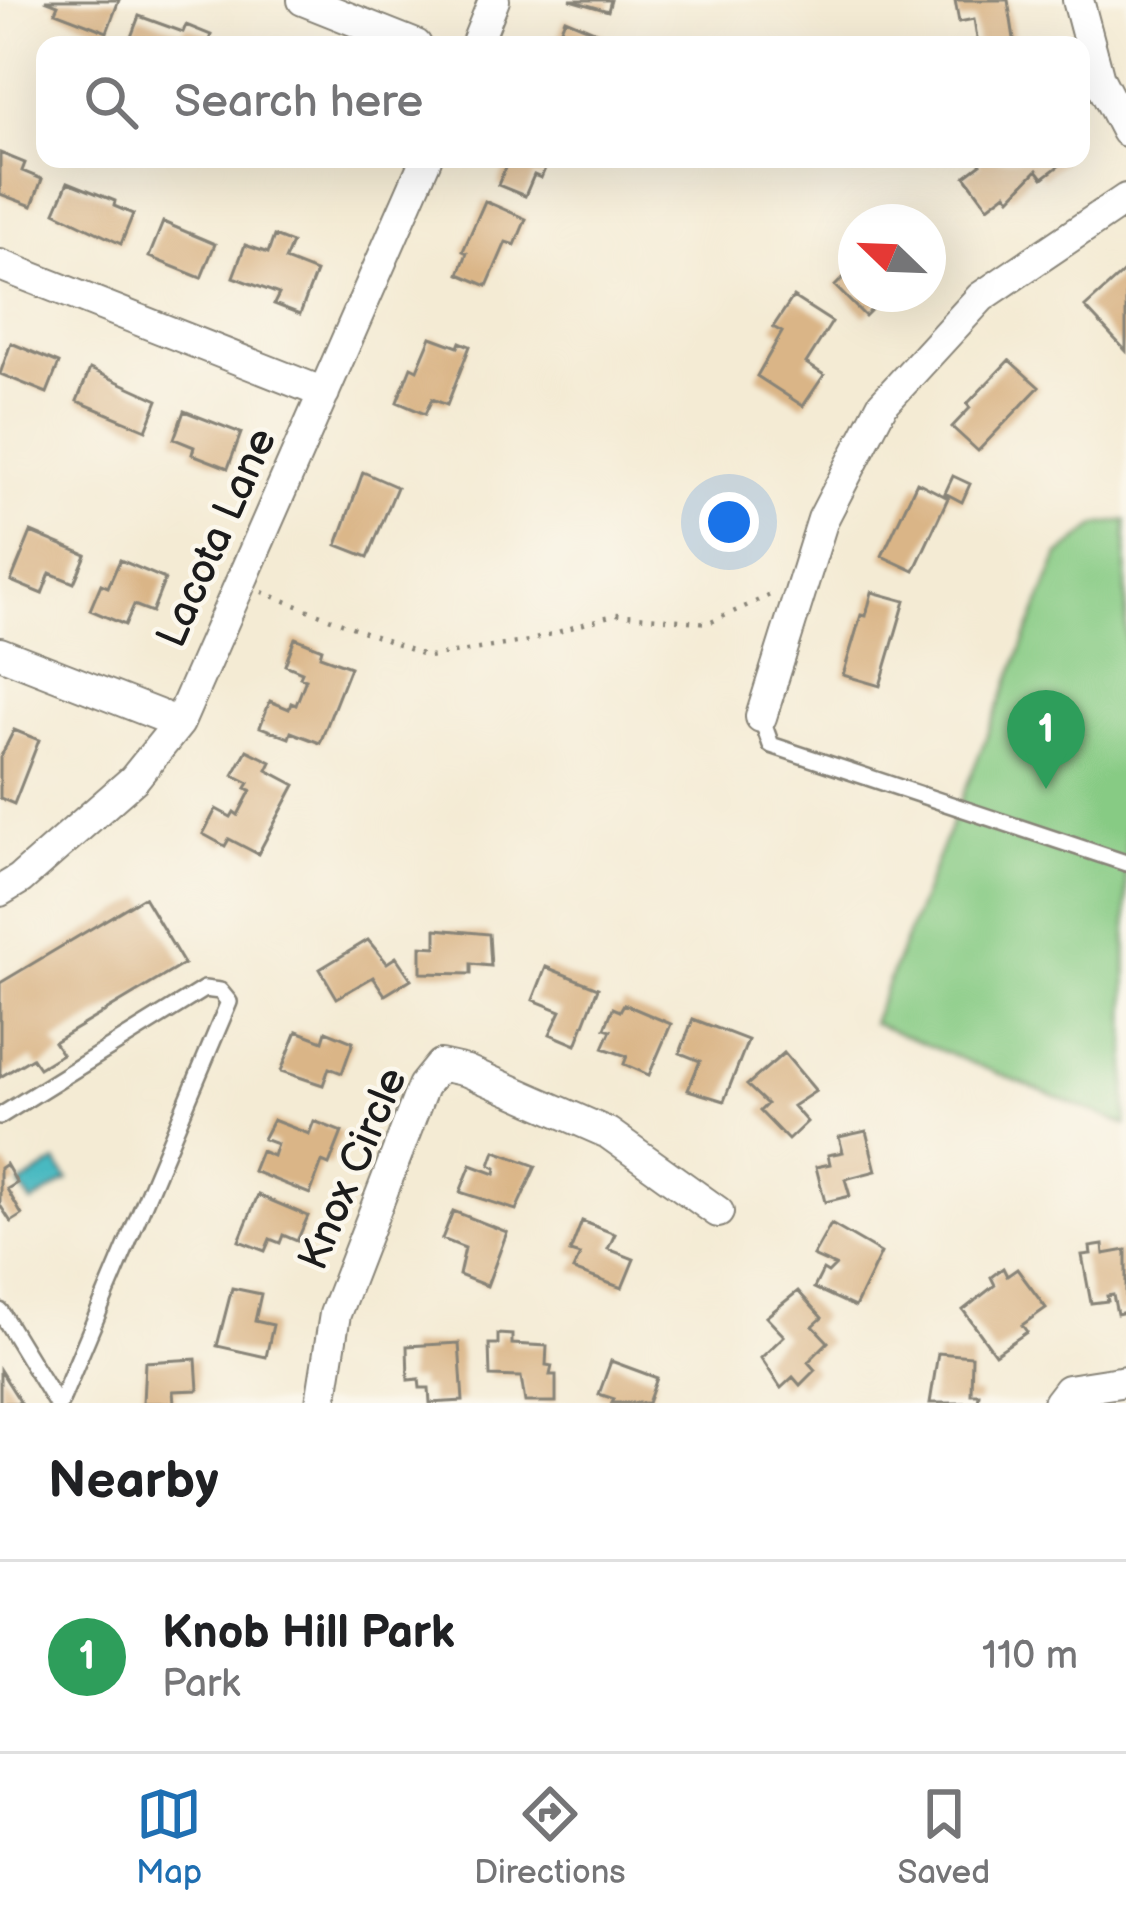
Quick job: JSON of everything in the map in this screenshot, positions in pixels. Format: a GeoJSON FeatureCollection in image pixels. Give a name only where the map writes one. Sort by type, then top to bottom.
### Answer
{"type":"FeatureCollection","features":[{"type":"Feature","properties":{"kind":"street"},"geometry":{"type":"LineString","coordinates":[[303,0],[393,36]]}},
{"type":"Feature","properties":{"kind":"street"},"geometry":{"type":"LineString","coordinates":[[480,36],[494,0]]}},
{"type":"Feature","properties":{"kind":"street"},"geometry":{"type":"LineString","coordinates":[[1078,0],[1088,36]]}},
{"type":"Feature","properties":{"kind":"street"},"geometry":{"type":"LineString","coordinates":[[1090,45],[1099,79],[1126,131]]}},
{"type":"Feature","properties":{"kind":"street","name":"Lacota Lane"},"geometry":{"type":"LineString","coordinates":[[0,891],[20,879],[134,778],[179,724],[422,168]]}},
{"type":"Feature","properties":{"kind":"street"},"geometry":{"type":"LineString","coordinates":[[760,718],[823,519],[882,405],[981,298],[1126,199]]}},
{"type":"Feature","properties":{"kind":"street"},"geometry":{"type":"LineString","coordinates":[[0,265],[324,393]]}},
{"type":"Feature","properties":{"kind":"street"},"geometry":{"type":"LineString","coordinates":[[0,653],[179,724]]}},
{"type":"Feature","properties":{"kind":"street","name":"Knox Circle"},"geometry":{"type":"LineString","coordinates":[[321,1403],[335,1314],[423,1086],[440,1065],[467,1071],[608,1133],[718,1212]]}},
{"type":"Feature","properties":{"kind":"street"},"geometry":{"type":"LineString","coordinates":[[1058,1403],[1068,1390],[1126,1381]]}},
{"type":"Feature","properties":{"kind":"lane"},"geometry":{"type":"LineString","coordinates":[[760,718],[771,745],[1126,863]]}},
{"type":"Feature","properties":{"kind":"lane"},"geometry":{"type":"LineString","coordinates":[[0,1116],[204,989],[220,992],[230,1002],[58,1403]]}},
{"type":"Feature","properties":{"kind":"lane"},"geometry":{"type":"LineString","coordinates":[[0,1311],[58,1403]]}},
{"type":"Feature","properties":{"kind":"path"},"geometry":{"type":"LineString","coordinates":[[240,582],[429,657],[529,641],[616,614],[709,623],[804,579]]}},
{"type":"Feature","properties":{"kind":"green space"},"geometry":{"type":"Polygon","coordinates":[[[1126,520],[1126,1125],[872,1023],[1059,555],[1097,525],[1126,520]]]}},
{"type":"Feature","properties":{"kind":"water"},"geometry":{"type":"Polygon","coordinates":[[[56,1162],[68,1180],[32,1203],[20,1185],[56,1162]]]}},
{"type":"Feature","properties":{"kind":"building"},"geometry":{"type":"Polygon","coordinates":[[[45,0],[119,0],[107,32],[55,12],[58,5],[45,0]]]}},
{"type":"Feature","properties":{"kind":"building"},"geometry":{"type":"Polygon","coordinates":[[[570,0],[611,0],[608,11],[570,0]]]}},
{"type":"Feature","properties":{"kind":"building"},"geometry":{"type":"Polygon","coordinates":[[[955,0],[1008,0],[1014,36],[977,36],[974,19],[959,22],[955,0]]]}},
{"type":"Feature","properties":{"kind":"building"},"geometry":{"type":"Polygon","coordinates":[[[139,16],[183,32],[186,25],[211,35],[211,36],[131,36],[139,16]]]}},
{"type":"Feature","properties":{"kind":"building"},"geometry":{"type":"Polygon","coordinates":[[[565,19],[604,35],[604,36],[558,36],[565,19]]]}},
{"type":"Feature","properties":{"kind":"building"},"geometry":{"type":"Polygon","coordinates":[[[0,153],[25,163],[22,171],[42,179],[32,206],[0,194],[0,153]]]}},
{"type":"Feature","properties":{"kind":"building"},"geometry":{"type":"Polygon","coordinates":[[[505,168],[545,168],[541,178],[534,175],[525,196],[498,185],[505,168]]]}},
{"type":"Feature","properties":{"kind":"building"},"geometry":{"type":"Polygon","coordinates":[[[976,168],[1056,168],[1043,178],[1037,170],[1010,198],[1006,193],[988,207],[965,176],[976,168]]]}},
{"type":"Feature","properties":{"kind":"building"},"geometry":{"type":"Polygon","coordinates":[[[68,182],[115,201],[114,206],[133,214],[121,244],[55,212],[68,182]]]}},
{"type":"Feature","properties":{"kind":"building"},"geometry":{"type":"Polygon","coordinates":[[[485,201],[526,219],[515,245],[506,242],[487,286],[459,274],[467,253],[463,251],[485,201]]]}},
{"type":"Feature","properties":{"kind":"building"},"geometry":{"type":"Polygon","coordinates":[[[163,222],[215,244],[201,278],[149,257],[163,222]]]}},
{"type":"Feature","properties":{"kind":"building"},"geometry":{"type":"Polygon","coordinates":[[[274,236],[292,243],[285,260],[316,272],[300,314],[274,304],[279,294],[233,277],[245,245],[268,253],[274,236]]]}},
{"type":"Feature","properties":{"kind":"building"},"geometry":{"type":"Polygon","coordinates":[[[1126,270],[1126,351],[1085,307],[1126,270]]]}},
{"type":"Feature","properties":{"kind":"building"},"geometry":{"type":"Polygon","coordinates":[[[793,297],[832,322],[806,363],[824,375],[803,406],[757,376],[782,332],[773,327],[793,297]]]}},
{"type":"Feature","properties":{"kind":"building"},"geometry":{"type":"Polygon","coordinates":[[[431,337],[458,347],[460,342],[470,346],[447,405],[432,399],[425,414],[397,402],[411,367],[417,370],[431,337]]]}},
{"type":"Feature","properties":{"kind":"building"},"geometry":{"type":"Polygon","coordinates":[[[11,343],[59,363],[47,393],[0,374],[11,343]]]}},
{"type":"Feature","properties":{"kind":"building"},"geometry":{"type":"Polygon","coordinates":[[[1009,360],[1039,387],[978,451],[952,427],[1009,360]]]}},
{"type":"Feature","properties":{"kind":"building"},"geometry":{"type":"Polygon","coordinates":[[[90,369],[158,400],[146,430],[77,401],[90,369]]]}},
{"type":"Feature","properties":{"kind":"building"},"geometry":{"type":"Polygon","coordinates":[[[184,411],[241,433],[228,468],[192,454],[194,447],[174,439],[184,411]]]}},
{"type":"Feature","properties":{"kind":"building"},"geometry":{"type":"Polygon","coordinates":[[[363,472],[397,487],[368,557],[337,545],[363,472]]]}},
{"type":"Feature","properties":{"kind":"building"},"geometry":{"type":"Polygon","coordinates":[[[953,476],[970,484],[962,502],[945,493],[953,476]]]}},
{"type":"Feature","properties":{"kind":"building"},"geometry":{"type":"Polygon","coordinates":[[[917,482],[948,498],[914,571],[882,556],[917,482]]]}},
{"type":"Feature","properties":{"kind":"building"},"geometry":{"type":"Polygon","coordinates":[[[31,532],[86,555],[74,583],[50,573],[42,594],[11,581],[31,532]]]}},
{"type":"Feature","properties":{"kind":"building"},"geometry":{"type":"Polygon","coordinates":[[[120,560],[165,579],[152,612],[134,605],[125,625],[90,610],[101,584],[108,587],[120,560]]]}},
{"type":"Feature","properties":{"kind":"building"},"geometry":{"type":"Polygon","coordinates":[[[872,592],[905,601],[880,686],[843,675],[872,592]]]}},
{"type":"Feature","properties":{"kind":"building"},"geometry":{"type":"Polygon","coordinates":[[[295,638],[322,649],[320,656],[350,667],[320,743],[260,727],[270,701],[289,709],[291,703],[296,705],[306,679],[300,677],[302,672],[285,665],[295,638]]]}},
{"type":"Feature","properties":{"kind":"building"},"geometry":{"type":"Polygon","coordinates":[[[14,730],[39,740],[14,804],[0,798],[0,758],[14,730]]]}},
{"type":"Feature","properties":{"kind":"building"},"geometry":{"type":"Polygon","coordinates":[[[247,750],[271,762],[267,770],[295,785],[258,854],[229,839],[225,846],[203,834],[216,809],[231,817],[234,812],[238,815],[251,790],[246,788],[249,783],[233,775],[247,750]]]}},
{"type":"Feature","properties":{"kind":"building"},"geometry":{"type":"Polygon","coordinates":[[[144,897],[184,964],[54,1042],[62,1054],[39,1068],[32,1058],[0,1077],[0,983],[144,897]]]}},
{"type":"Feature","properties":{"kind":"building"},"geometry":{"type":"Polygon","coordinates":[[[436,929],[489,934],[491,966],[471,964],[471,974],[421,973],[421,946],[436,947],[436,929]]]}},
{"type":"Feature","properties":{"kind":"building"},"geometry":{"type":"Polygon","coordinates":[[[368,940],[387,963],[396,957],[411,979],[385,995],[373,977],[337,998],[320,969],[368,940]]]}},
{"type":"Feature","properties":{"kind":"building"},"geometry":{"type":"Polygon","coordinates":[[[546,967],[598,988],[576,1045],[550,1034],[561,1011],[533,1000],[546,967]]]}},
{"type":"Feature","properties":{"kind":"building"},"geometry":{"type":"Polygon","coordinates":[[[624,1004],[671,1024],[649,1075],[624,1064],[627,1056],[603,1048],[613,1008],[620,1011],[624,1004]]]}},
{"type":"Feature","properties":{"kind":"building"},"geometry":{"type":"Polygon","coordinates":[[[693,1019],[748,1040],[724,1101],[688,1090],[700,1061],[680,1053],[693,1019]]]}},
{"type":"Feature","properties":{"kind":"building"},"geometry":{"type":"Polygon","coordinates":[[[297,1031],[323,1041],[326,1031],[353,1042],[342,1073],[329,1068],[323,1085],[281,1071],[297,1031]]]}},
{"type":"Feature","properties":{"kind":"building"},"geometry":{"type":"Polygon","coordinates":[[[784,1053],[816,1091],[793,1106],[807,1122],[788,1140],[760,1111],[767,1104],[747,1085],[784,1053]]]}},
{"type":"Feature","properties":{"kind":"building"},"geometry":{"type":"Polygon","coordinates":[[[273,1120],[309,1134],[314,1121],[342,1132],[329,1165],[322,1162],[310,1194],[253,1171],[261,1151],[273,1156],[277,1144],[263,1139],[273,1120]]]}},
{"type":"Feature","properties":{"kind":"building"},"geometry":{"type":"Polygon","coordinates":[[[866,1131],[876,1171],[845,1179],[850,1196],[825,1202],[816,1167],[830,1164],[828,1155],[843,1152],[839,1137],[866,1131]]]}},
{"type":"Feature","properties":{"kind":"building"},"geometry":{"type":"Polygon","coordinates":[[[495,1151],[536,1166],[516,1210],[460,1192],[471,1165],[495,1174],[496,1168],[490,1165],[495,1151]]]}},
{"type":"Feature","properties":{"kind":"building"},"geometry":{"type":"Polygon","coordinates":[[[6,1164],[17,1183],[7,1189],[22,1215],[11,1222],[0,1205],[0,1168],[6,1164]]]}},
{"type":"Feature","properties":{"kind":"building"},"geometry":{"type":"Polygon","coordinates":[[[258,1195],[308,1216],[297,1241],[283,1235],[280,1243],[270,1239],[265,1251],[239,1241],[258,1195]]]}},
{"type":"Feature","properties":{"kind":"building"},"geometry":{"type":"Polygon","coordinates":[[[453,1211],[507,1232],[487,1286],[459,1275],[465,1248],[442,1239],[453,1211]]]}},
{"type":"Feature","properties":{"kind":"building"},"geometry":{"type":"Polygon","coordinates":[[[582,1221],[615,1234],[608,1249],[634,1259],[622,1288],[573,1270],[580,1255],[570,1252],[582,1221]]]}},
{"type":"Feature","properties":{"kind":"building"},"geometry":{"type":"Polygon","coordinates":[[[831,1224],[881,1253],[855,1307],[814,1288],[823,1270],[828,1273],[835,1266],[813,1256],[831,1224]]]}},
{"type":"Feature","properties":{"kind":"building"},"geometry":{"type":"Polygon","coordinates":[[[1103,1245],[1104,1254],[1126,1250],[1126,1312],[1117,1314],[1113,1295],[1107,1296],[1108,1301],[1091,1303],[1082,1255],[1091,1254],[1090,1247],[1103,1245]]]}},
{"type":"Feature","properties":{"kind":"building"},"geometry":{"type":"Polygon","coordinates":[[[1003,1268],[1007,1276],[1017,1269],[1046,1308],[1022,1325],[1027,1332],[995,1354],[963,1310],[995,1285],[991,1277],[1003,1268]]]}},
{"type":"Feature","properties":{"kind":"building"},"geometry":{"type":"Polygon","coordinates":[[[232,1288],[261,1294],[255,1321],[273,1325],[266,1357],[217,1346],[232,1288]]]}},
{"type":"Feature","properties":{"kind":"building"},"geometry":{"type":"Polygon","coordinates":[[[798,1291],[822,1318],[813,1326],[828,1342],[808,1362],[815,1370],[800,1385],[793,1377],[781,1388],[761,1358],[784,1336],[766,1317],[798,1291]]]}},
{"type":"Feature","properties":{"kind":"building"},"geometry":{"type":"Polygon","coordinates":[[[498,1334],[512,1335],[512,1344],[547,1346],[546,1365],[552,1366],[550,1375],[556,1375],[556,1402],[525,1402],[521,1377],[490,1376],[489,1344],[498,1344],[498,1334]]]}},
{"type":"Feature","properties":{"kind":"building"},"geometry":{"type":"Polygon","coordinates":[[[459,1343],[463,1401],[430,1403],[429,1388],[420,1388],[419,1379],[408,1380],[407,1346],[459,1343]]]}},
{"type":"Feature","properties":{"kind":"building"},"geometry":{"type":"Polygon","coordinates":[[[938,1353],[972,1356],[971,1394],[979,1394],[978,1403],[930,1403],[938,1353]]]}},
{"type":"Feature","properties":{"kind":"building"},"geometry":{"type":"Polygon","coordinates":[[[196,1359],[198,1390],[173,1391],[174,1403],[143,1403],[145,1362],[196,1359]]]}},
{"type":"Feature","properties":{"kind":"building"},"geometry":{"type":"Polygon","coordinates":[[[611,1361],[657,1378],[648,1403],[612,1403],[614,1399],[599,1394],[611,1361]]]}},
{"type":"Feature","properties":{"kind":"building"},"geometry":{"type":"Polygon","coordinates":[[[0,1370],[21,1403],[0,1403],[0,1370]]]}},
{"type":"Feature","properties":{"kind":"place","name":"Knob Hill Park"},"geometry":{"type":"Point","coordinates":[1046,789]}}]}
